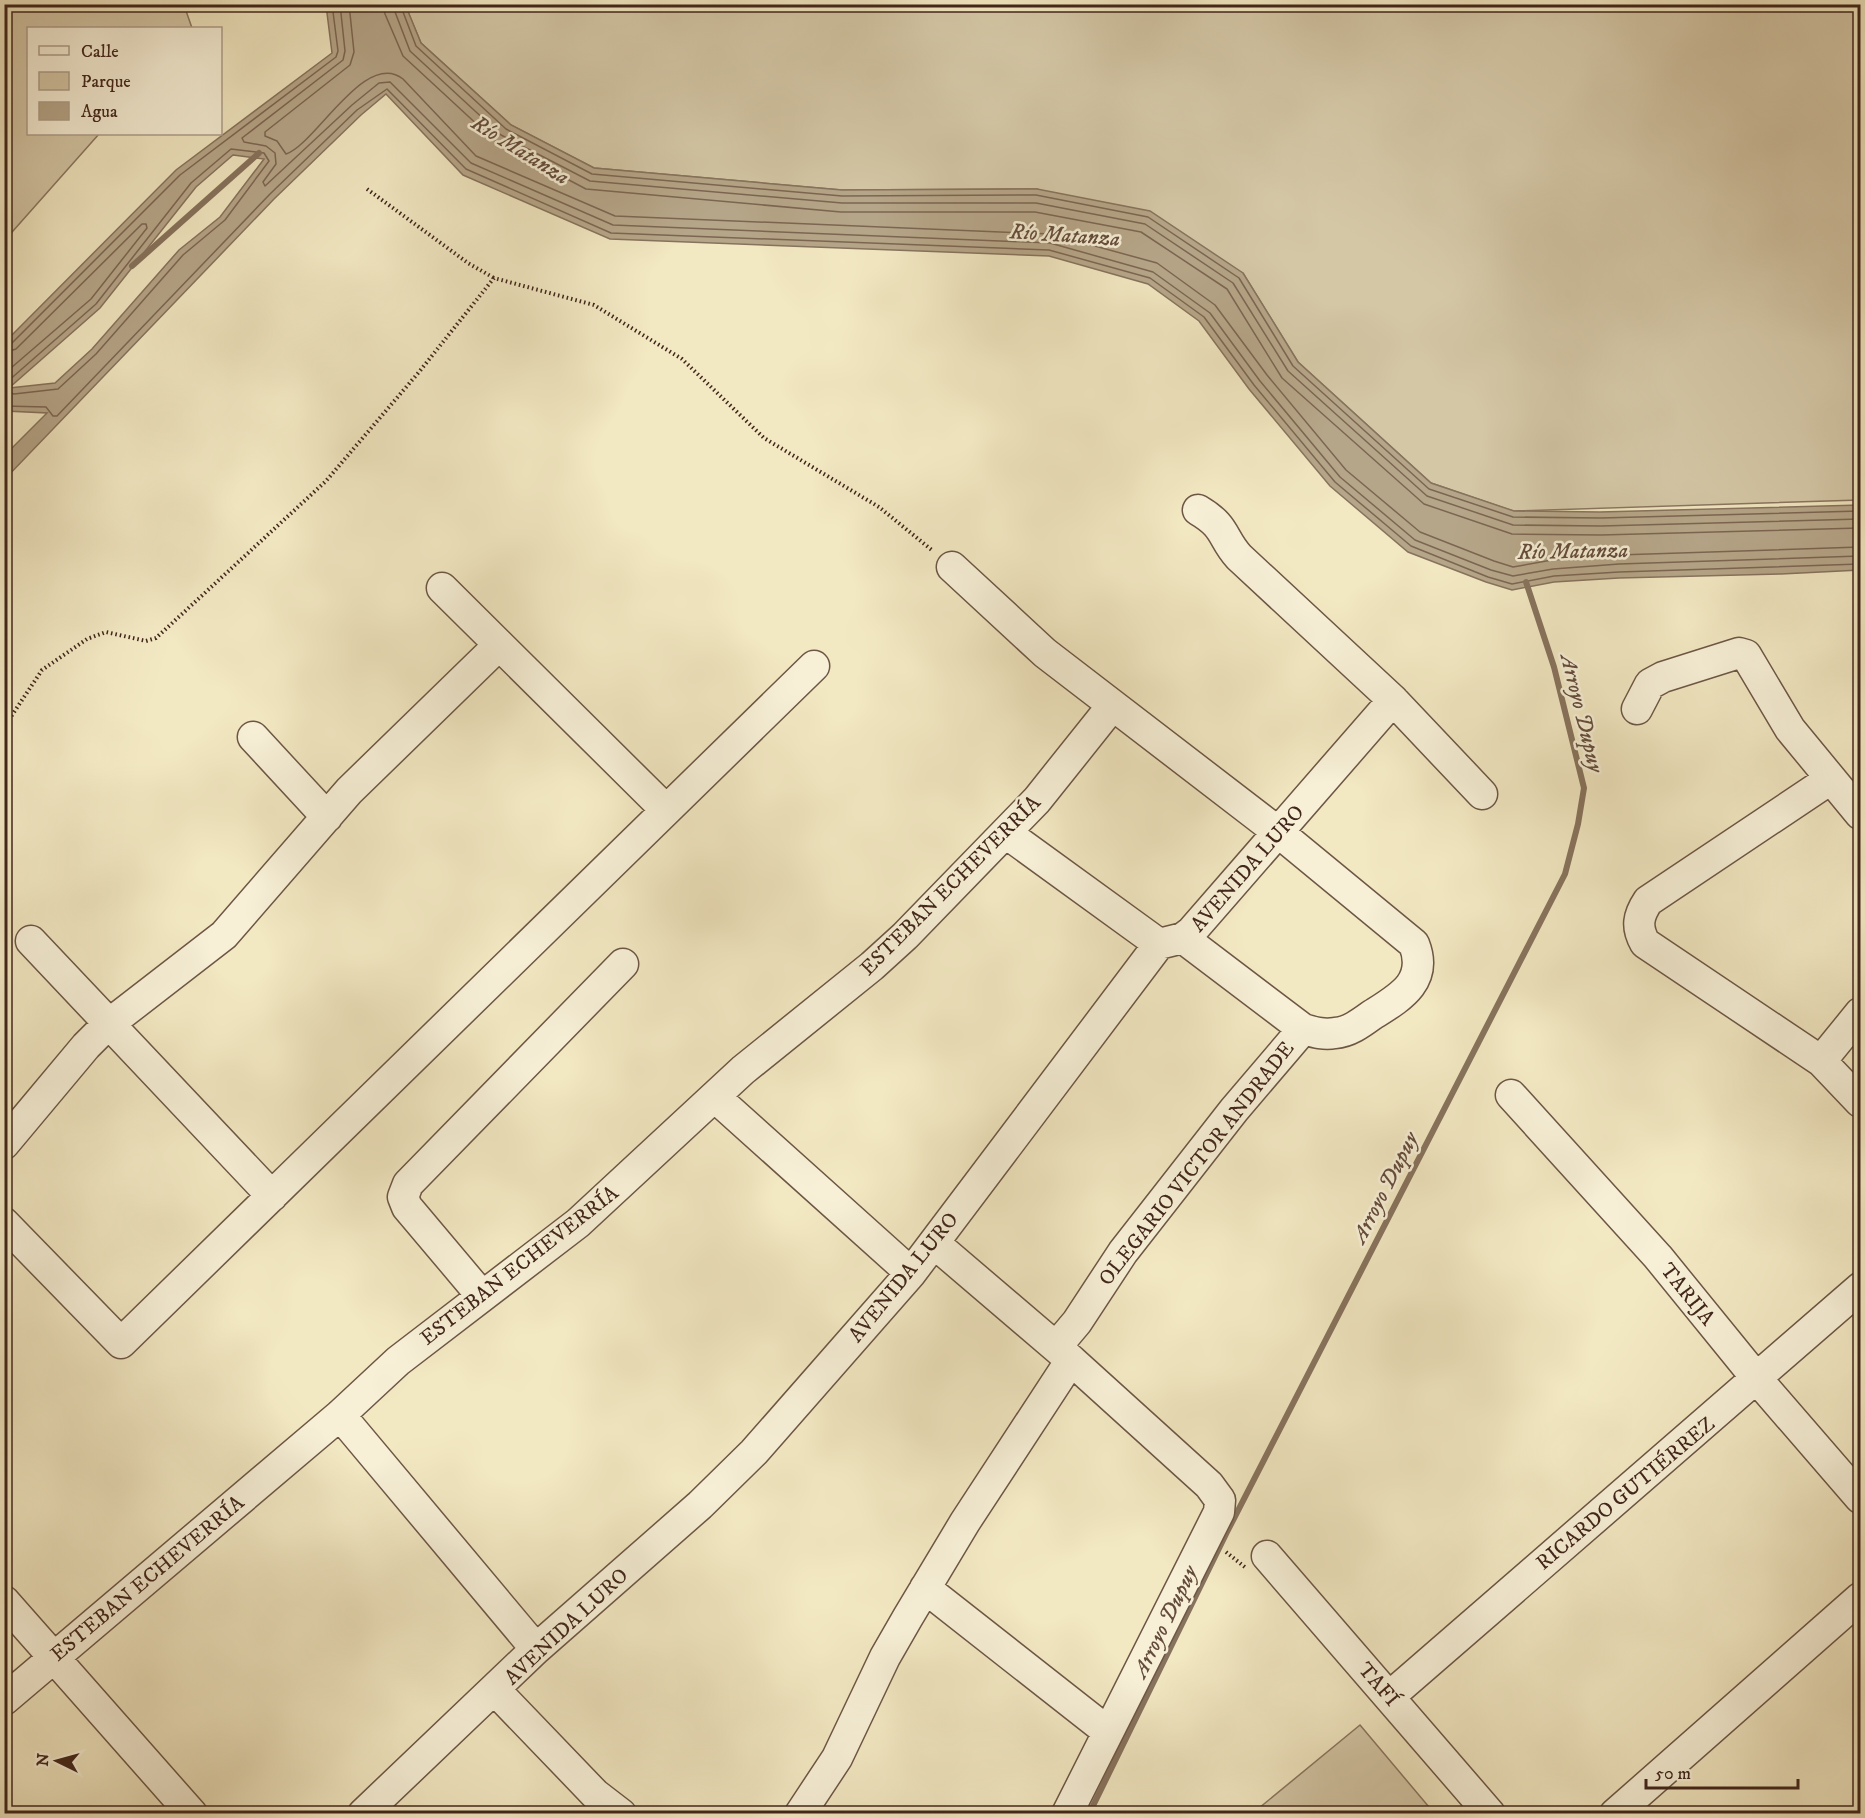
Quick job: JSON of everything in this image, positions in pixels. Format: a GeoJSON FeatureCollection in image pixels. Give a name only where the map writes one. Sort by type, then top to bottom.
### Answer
{"type":"FeatureCollection","features":[{"type":"Feature","properties":{"kind":"street"},"geometry":{"type":"LineString","coordinates":[[1198,510],[1222,527],[1232,549],[1239,557],[1393,700],[1482,794]]}},
{"type":"Feature","properties":{"kind":"street"},"geometry":{"type":"LineString","coordinates":[[952,567],[1045,653],[1278,832]]}},
{"type":"Feature","properties":{"kind":"street"},"geometry":{"type":"LineString","coordinates":[[442,588],[666,810]]}},
{"type":"Feature","properties":{"kind":"street"},"geometry":{"type":"LineString","coordinates":[[4,1144],[86,1046],[109,1024],[224,935],[349,790],[499,645]]}},
{"type":"Feature","properties":{"kind":"street"},"geometry":{"type":"LineString","coordinates":[[1637,709],[1650,684],[1663,677],[1739,653],[1746,655],[1790,729],[1829,780],[1860,814]]}},
{"type":"Feature","properties":{"kind":"street"},"geometry":{"type":"LineString","coordinates":[[4,1223],[121,1343],[814,666]]}},
{"type":"Feature","properties":{"kind":"street","name":"AVENIDA LURO"},"geometry":{"type":"LineString","coordinates":[[363,1814],[496,1690],[536,1649],[727,1480],[754,1452],[911,1273],[1171,941],[1278,832],[1393,700]]}},
{"type":"Feature","properties":{"kind":"street","name":"ESTEBAN ECHEVERRÍA"},"geometry":{"type":"LineString","coordinates":[[4,1700],[340,1415],[398,1361],[587,1215],[715,1097],[905,936],[1037,800],[1112,706]]}},
{"type":"Feature","properties":{"kind":"street"},"geometry":{"type":"LineString","coordinates":[[253,737],[327,817]]}},
{"type":"Feature","properties":{"kind":"street"},"geometry":{"type":"LineString","coordinates":[[1829,780],[1648,901],[1638,921],[1640,934],[1646,943],[1821,1061],[1860,1102]]}},
{"type":"Feature","properties":{"kind":"street","name":"OLEGARIO VICTOR ANDRADE"},"geometry":{"type":"LineString","coordinates":[[800,1814],[837,1758],[885,1657],[1063,1354],[1077,1322],[1123,1252],[1269,1067],[1303,1029],[1319,1034],[1337,1033],[1353,1027],[1404,995],[1413,984],[1419,965],[1414,944],[1278,832]]}},
{"type":"Feature","properties":{"kind":"street"},"geometry":{"type":"LineString","coordinates":[[1006,833],[1303,1029]]}},
{"type":"Feature","properties":{"kind":"street"},"geometry":{"type":"LineString","coordinates":[[31,941],[272,1196]]}},
{"type":"Feature","properties":{"kind":"street"},"geometry":{"type":"LineString","coordinates":[[482,1296],[407,1206],[403,1197],[408,1185],[623,964]]}},
{"type":"Feature","properties":{"kind":"street"},"geometry":{"type":"LineString","coordinates":[[1821,1061],[1860,1013]]}},
{"type":"Feature","properties":{"kind":"street","name":"TARIJA"},"geometry":{"type":"LineString","coordinates":[[1511,1095],[1658,1257],[1758,1380],[1860,1498]]}},
{"type":"Feature","properties":{"kind":"street"},"geometry":{"type":"LineString","coordinates":[[715,1097],[911,1273]]}},
{"type":"Feature","properties":{"kind":"street"},"geometry":{"type":"LineString","coordinates":[[934,1243],[1063,1354],[1209,1485],[1220,1500],[1218,1512],[1067,1814]]}},
{"type":"Feature","properties":{"kind":"street","name":"RICARDO GUTIÉRREZ"},"geometry":{"type":"LineString","coordinates":[[1389,1697],[1595,1517],[1758,1380],[1860,1288]]}},
{"type":"Feature","properties":{"kind":"street"},"geometry":{"type":"LineString","coordinates":[[340,1415],[536,1649]]}},
{"type":"Feature","properties":{"kind":"street","name":"TAFÍ"},"geometry":{"type":"LineString","coordinates":[[1267,1556],[1490,1814]]}},
{"type":"Feature","properties":{"kind":"street"},"geometry":{"type":"LineString","coordinates":[[926,1588],[1107,1731]]}},
{"type":"Feature","properties":{"kind":"street"},"geometry":{"type":"LineString","coordinates":[[1615,1814],[1860,1598]]}},
{"type":"Feature","properties":{"kind":"street"},"geometry":{"type":"LineString","coordinates":[[4,1601],[192,1814]]}},
{"type":"Feature","properties":{"kind":"street"},"geometry":{"type":"LineString","coordinates":[[496,1690],[595,1794],[621,1814]]}},
{"type":"Feature","properties":{"kind":"path"},"geometry":{"type":"LineString","coordinates":[[367,189],[468,262],[494,278],[594,305],[682,359],[764,438],[879,507],[952,567]]}},
{"type":"Feature","properties":{"kind":"path"},"geometry":{"type":"LineString","coordinates":[[4,727],[42,670],[87,639],[106,632],[146,641],[156,638],[326,481],[419,372],[494,278]]}},
{"type":"Feature","properties":{"kind":"green space"},"geometry":{"type":"Polygon","coordinates":[[[5,4],[184,5],[192,27],[27,27],[27,135],[98,135],[5,240],[5,4]]]}},
{"type":"Feature","properties":{"kind":"green space"},"geometry":{"type":"Polygon","coordinates":[[[405,5],[1860,5],[1860,500],[1513,511],[1431,483],[1298,362],[1243,273],[1037,189],[842,190],[594,168],[511,125],[421,43],[405,5]]]}},
{"type":"Feature","properties":{"kind":"green space"},"geometry":{"type":"Polygon","coordinates":[[[1360,1725],[1434,1813],[1253,1813],[1360,1725]]]}},
{"type":"Feature","properties":{"kind":"water","name":"Río Matanza"},"geometry":{"type":"Polygon","coordinates":[[[405,4],[421,43],[511,125],[594,168],[842,190],[1037,189],[1150,211],[1243,273],[1298,362],[1431,483],[1514,511],[1600,512],[1860,505],[1860,570],[1619,578],[1554,582],[1512,590],[1486,582],[1408,552],[1330,486],[1249,389],[1199,321],[1148,284],[1049,256],[610,239],[463,175],[386,94],[274,199],[5,479],[5,455],[47,413],[5,411],[5,342],[176,170],[332,53],[326,5],[405,4]],[[233,155],[196,187],[100,308],[9,388],[55,383],[92,349],[179,250],[220,217],[264,159],[233,155]]]}},
{"type":"Feature","properties":{"kind":"waterway"},"geometry":{"type":"LineString","coordinates":[[132,266],[259,153]]}},
{"type":"Feature","properties":{"kind":"waterway","name":"Arroyo Dupuy"},"geometry":{"type":"LineString","coordinates":[[1089,1814],[1227,1532],[1565,874],[1578,824],[1584,788],[1554,667],[1526,582]]}}]}
